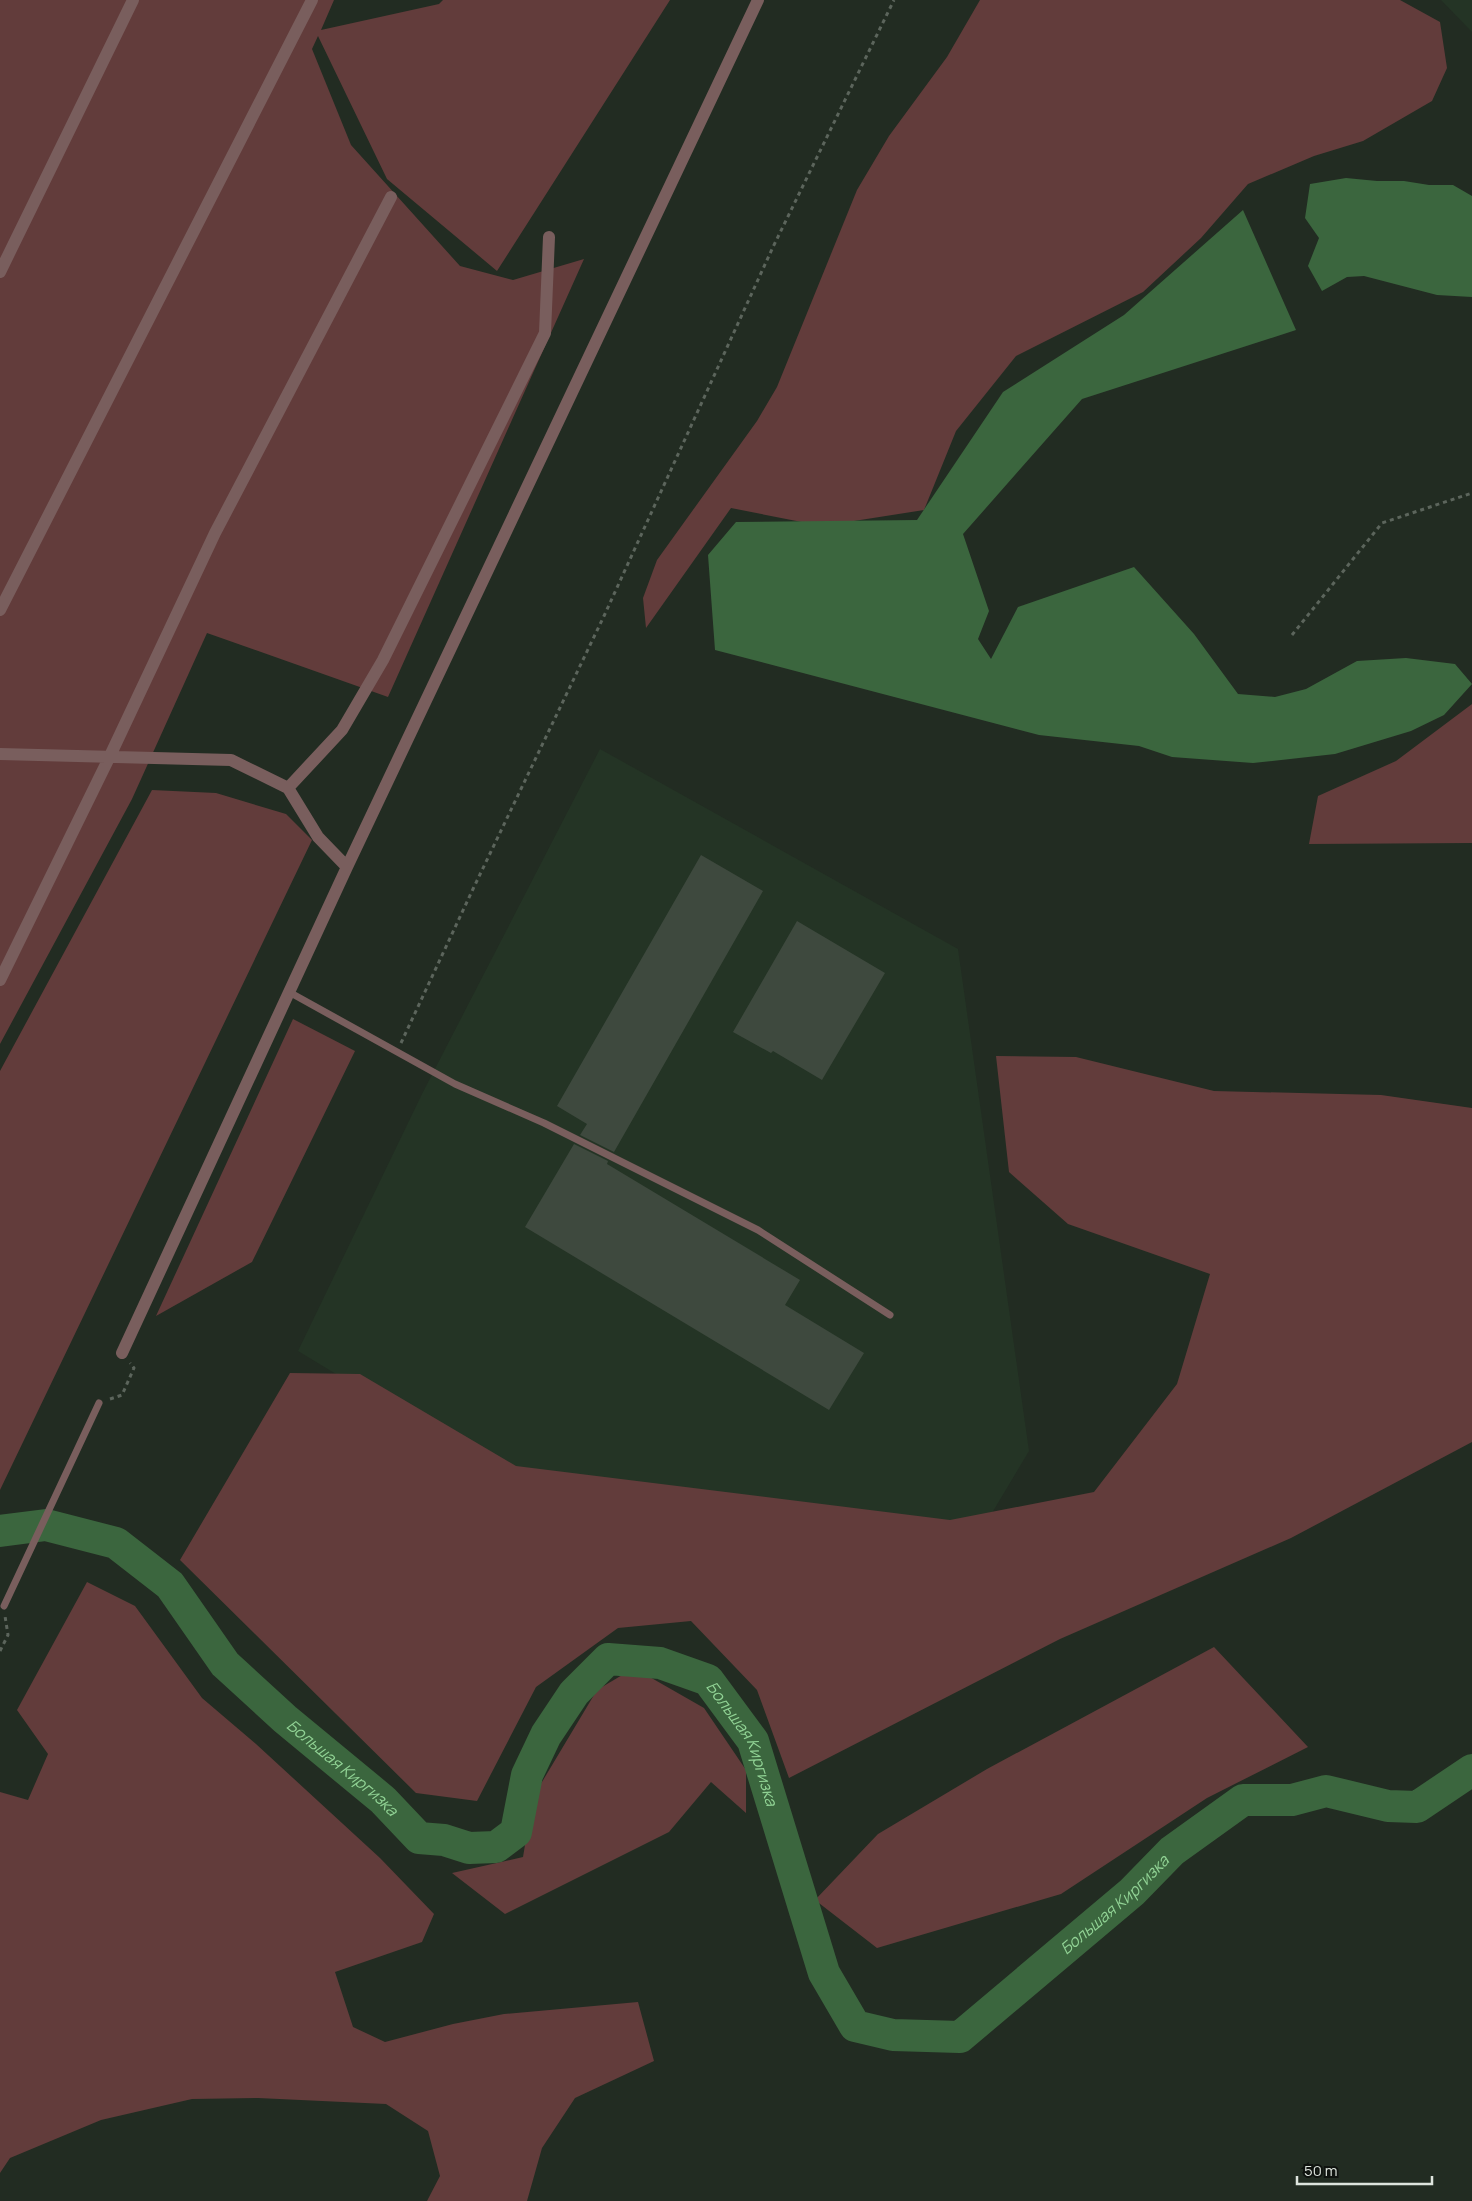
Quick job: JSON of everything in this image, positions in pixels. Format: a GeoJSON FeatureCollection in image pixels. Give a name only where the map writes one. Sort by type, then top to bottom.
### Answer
{"type":"FeatureCollection","features":[{"type":"Feature","properties":{"kind":"street"},"geometry":{"type":"LineString","coordinates":[[0,272],[133,0]]}},
{"type":"Feature","properties":{"kind":"street"},"geometry":{"type":"LineString","coordinates":[[0,610],[312,0]]}},
{"type":"Feature","properties":{"kind":"street"},"geometry":{"type":"LineString","coordinates":[[122,1353],[346,867],[758,0]]}},
{"type":"Feature","properties":{"kind":"street"},"geometry":{"type":"LineString","coordinates":[[0,980],[109,758],[215,533],[391,197]]}},
{"type":"Feature","properties":{"kind":"street"},"geometry":{"type":"LineString","coordinates":[[288,788],[342,730],[383,660],[545,333],[549,237]]}},
{"type":"Feature","properties":{"kind":"street"},"geometry":{"type":"LineString","coordinates":[[0,754],[231,760],[288,788],[318,837],[346,867]]}},
{"type":"Feature","properties":{"kind":"lane"},"geometry":{"type":"LineString","coordinates":[[289,992],[455,1084],[544,1123],[758,1230],[890,1315]]}},
{"type":"Feature","properties":{"kind":"lane"},"geometry":{"type":"LineString","coordinates":[[4,1606],[99,1403]]}},
{"type":"Feature","properties":{"kind":"path"},"geometry":{"type":"LineString","coordinates":[[397,1052],[604,616],[773,247],[894,0]]}},
{"type":"Feature","properties":{"kind":"path"},"geometry":{"type":"LineString","coordinates":[[1292,635],[1382,523],[1472,493]]}},
{"type":"Feature","properties":{"kind":"path"},"geometry":{"type":"LineString","coordinates":[[99,1403],[122,1395],[134,1368],[122,1353]]}},
{"type":"Feature","properties":{"kind":"path"},"geometry":{"type":"LineString","coordinates":[[0,1651],[8,1636],[4,1606]]}},
{"type":"Feature","properties":{"kind":"shaded area"},"geometry":{"type":"Polygon","coordinates":[[[0,0],[334,0],[321,30],[439,4],[443,0],[670,0],[497,271],[387,179],[318,36],[312,49],[351,145],[460,266],[513,280],[584,259],[388,697],[207,633],[132,799],[0,1044],[0,0]]]}},
{"type":"Feature","properties":{"kind":"shaded area"},"geometry":{"type":"Polygon","coordinates":[[[980,0],[1400,0],[1440,22],[1447,68],[1432,101],[1363,141],[1314,156],[1248,184],[1201,238],[1143,292],[1016,356],[956,431],[924,510],[822,526],[731,508],[646,628],[643,598],[657,560],[757,421],[777,387],[857,190],[889,136],[947,57],[980,0]]]}},
{"type":"Feature","properties":{"kind":"shaded area"},"geometry":{"type":"Polygon","coordinates":[[[1441,0],[1472,0],[1472,32],[1441,0]]]}},
{"type":"Feature","properties":{"kind":"shaded area"},"geometry":{"type":"Polygon","coordinates":[[[1346,178],[1404,181],[1429,185],[1453,185],[1472,196],[1472,297],[1437,295],[1364,276],[1347,277],[1322,291],[1308,266],[1319,238],[1305,218],[1310,184],[1346,178]]]}},
{"type":"Feature","properties":{"kind":"shaded area"},"geometry":{"type":"Polygon","coordinates":[[[1243,210],[1296,330],[1082,399],[963,534],[989,611],[978,639],[991,659],[1018,607],[1134,567],[1194,634],[1238,694],[1275,697],[1306,689],[1357,661],[1406,658],[1455,664],[1472,684],[1444,715],[1411,731],[1335,754],[1253,763],[1172,757],[1139,746],[1039,735],[715,650],[708,555],[736,522],[917,520],[1003,392],[1124,315],[1243,210]]]}},
{"type":"Feature","properties":{"kind":"shaded area"},"geometry":{"type":"Polygon","coordinates":[[[1472,704],[1472,843],[1309,844],[1318,796],[1396,761],[1472,704]]]}},
{"type":"Feature","properties":{"kind":"shaded area"},"geometry":{"type":"Polygon","coordinates":[[[600,749],[958,949],[1029,1451],[946,1590],[501,1474],[298,1351],[422,1094],[600,749]]]}},
{"type":"Feature","properties":{"kind":"shaded area"},"geometry":{"type":"Polygon","coordinates":[[[152,790],[216,793],[286,814],[312,840],[0,1490],[0,1071],[152,790]]]}},
{"type":"Feature","properties":{"kind":"shaded area"},"geometry":{"type":"Polygon","coordinates":[[[293,1019],[355,1051],[252,1262],[156,1316],[293,1019]]]}},
{"type":"Feature","properties":{"kind":"shaded area"},"geometry":{"type":"Polygon","coordinates":[[[996,1056],[1076,1057],[1214,1091],[1381,1095],[1472,1108],[1472,1442],[1291,1538],[1060,1639],[789,1778],[757,1690],[691,1621],[618,1628],[536,1687],[477,1801],[416,1793],[180,1560],[290,1373],[360,1374],[516,1466],[950,1520],[1094,1492],[1177,1384],[1210,1274],[1068,1224],[1009,1172],[996,1056]]]}},
{"type":"Feature","properties":{"kind":"shaded area"},"geometry":{"type":"Polygon","coordinates":[[[87,1582],[135,1606],[202,1698],[256,1744],[380,1858],[434,1914],[422,1942],[335,1972],[353,2027],[385,2042],[453,2024],[504,2014],[638,2002],[654,2061],[575,2098],[542,2148],[527,2201],[427,2201],[440,2176],[428,2131],[386,2104],[258,2098],[192,2099],[101,2120],[10,2158],[0,2173],[0,1792],[28,1800],[48,1754],[17,1710],[87,1582]]]}},
{"type":"Feature","properties":{"kind":"shaded area"},"geometry":{"type":"Polygon","coordinates":[[[1214,1647],[1308,1747],[1207,1798],[1061,1894],[877,1948],[815,1900],[878,1834],[987,1769],[1214,1647]]]}},
{"type":"Feature","properties":{"kind":"shaded area"},"geometry":{"type":"Polygon","coordinates":[[[634,1668],[704,1708],[746,1770],[746,1813],[711,1782],[669,1832],[505,1914],[452,1873],[523,1857],[533,1797],[597,1690],[634,1668]]]}},
{"type":"Feature","properties":{"kind":"building"},"geometry":{"type":"Polygon","coordinates":[[[701,855],[763,891],[614,1152],[580,1135],[587,1124],[557,1106],[701,855]]]}},
{"type":"Feature","properties":{"kind":"building"},"geometry":{"type":"Polygon","coordinates":[[[797,921],[885,973],[822,1080],[773,1051],[771,1053],[733,1032],[797,921]]]}},
{"type":"Feature","properties":{"kind":"building"},"geometry":{"type":"Polygon","coordinates":[[[574,1144],[608,1161],[607,1164],[800,1280],[785,1305],[864,1353],[829,1410],[525,1227],[574,1144]]]}},
{"type":"Feature","properties":{"kind":"waterway","name":"Большая Киргизка"},"geometry":{"type":"LineString","coordinates":[[0,1531],[46,1525],[116,1543],[170,1585],[225,1664],[285,1719],[383,1800],[419,1838],[444,1840],[469,1848],[496,1847],[516,1832],[527,1775],[546,1735],[574,1693],[608,1659],[660,1663],[708,1680],[753,1741],[824,1973],[855,2026],[893,2035],[960,2037],[1132,1892],[1172,1851],[1243,1800],[1292,1800],[1326,1791],[1388,1806],[1417,1807],[1472,1770]]}}]}
